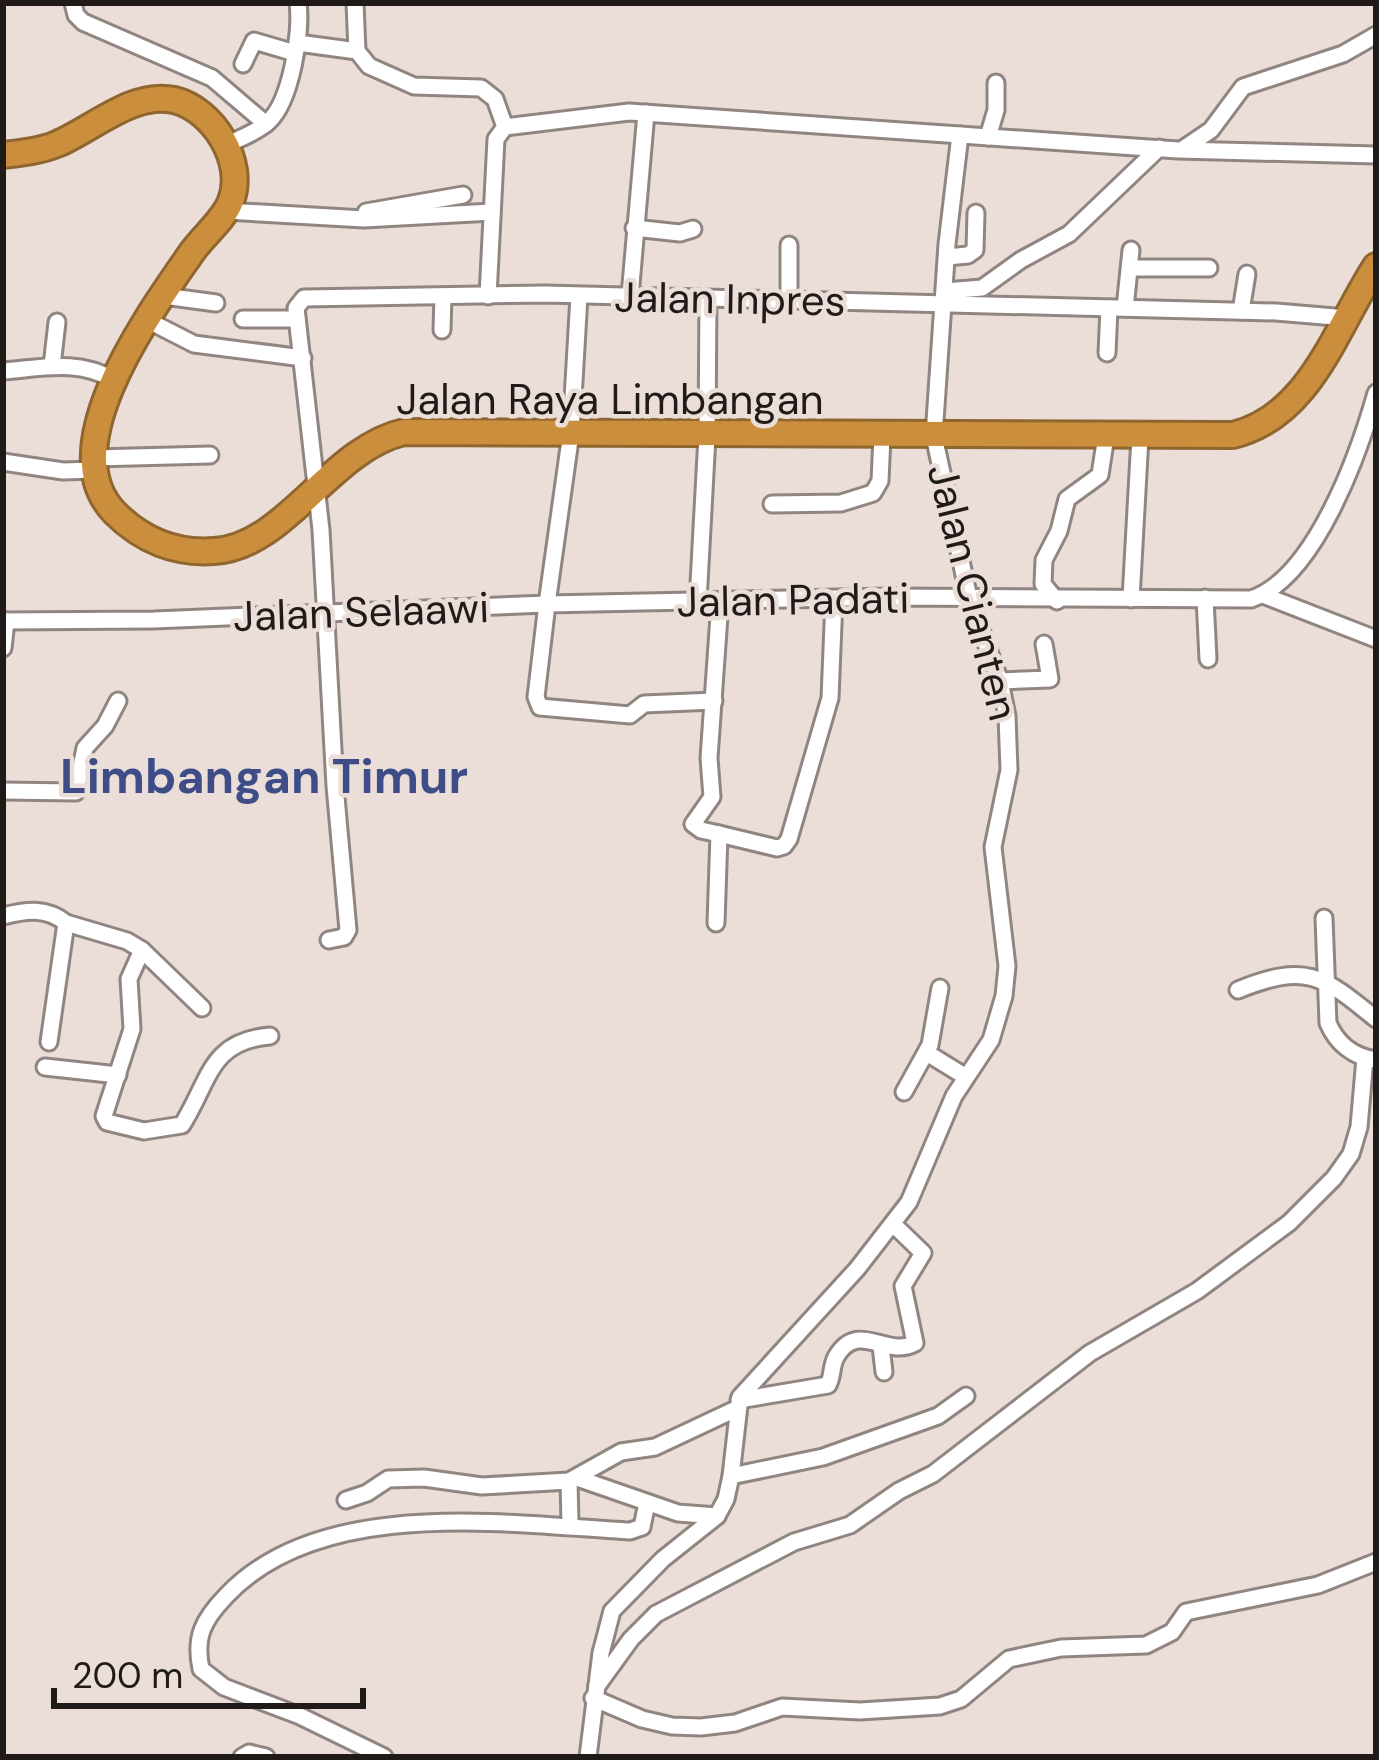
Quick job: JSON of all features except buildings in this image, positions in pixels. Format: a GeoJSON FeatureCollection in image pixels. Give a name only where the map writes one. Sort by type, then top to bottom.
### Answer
{"type":"FeatureCollection","features":[{"type":"Feature","properties":{"kind":"highway"},"geometry":{"type":"LineString","coordinates":[[3,154],[54,145],[151,99],[173,100],[203,115],[226,145],[234,184],[226,211],[191,253],[114,380],[98,420],[94,464]]}},
{"type":"Feature","properties":{"kind":"highway","name":"Jalan Raya Limbangan"},"geometry":{"type":"LineString","coordinates":[[94,464],[107,505],[125,524],[160,544],[197,550],[235,547],[266,529],[365,445],[404,432],[1218,438],[1266,424],[1295,400],[1376,266]]}},
{"type":"Feature","properties":{"kind":"street"},"geometry":{"type":"LineString","coordinates":[[73,3],[83,22],[212,78],[266,124]]}},
{"type":"Feature","properties":{"kind":"street"},"geometry":{"type":"LineString","coordinates":[[226,145],[266,124],[278,110],[297,48],[298,3]]}},
{"type":"Feature","properties":{"kind":"street"},"geometry":{"type":"LineString","coordinates":[[355,3],[357,51],[369,66],[414,86],[481,88],[488,92],[505,128]]}},
{"type":"Feature","properties":{"kind":"street"},"geometry":{"type":"LineString","coordinates":[[945,298],[982,288],[1069,233],[1171,149],[1211,130],[1243,87],[1343,54],[1376,35]]}},
{"type":"Feature","properties":{"kind":"street"},"geometry":{"type":"LineString","coordinates":[[243,64],[254,41],[357,51]]}},
{"type":"Feature","properties":{"kind":"street"},"geometry":{"type":"LineString","coordinates":[[988,137],[996,110],[996,83]]}},
{"type":"Feature","properties":{"kind":"street"},"geometry":{"type":"LineString","coordinates":[[488,296],[496,139],[505,128],[646,113],[1171,149],[1376,155]]}},
{"type":"Feature","properties":{"kind":"street"},"geometry":{"type":"LineString","coordinates":[[629,296],[646,113]]}},
{"type":"Feature","properties":{"kind":"street","name":"Jalan Cianten"},"geometry":{"type":"LineString","coordinates":[[739,1404],[893,1224],[921,1180],[954,1096],[991,1040],[1007,980],[993,847],[1011,751],[1000,681],[969,598],[934,436],[959,135]]}},
{"type":"Feature","properties":{"kind":"street"},"geometry":{"type":"LineString","coordinates":[[350,217],[463,195]]}},
{"type":"Feature","properties":{"kind":"street"},"geometry":{"type":"LineString","coordinates":[[226,211],[402,219],[492,212]]}},
{"type":"Feature","properties":{"kind":"street"},"geometry":{"type":"LineString","coordinates":[[946,257],[975,250],[976,213]]}},
{"type":"Feature","properties":{"kind":"street"},"geometry":{"type":"LineString","coordinates":[[634,228],[693,230]]}},
{"type":"Feature","properties":{"kind":"street"},"geometry":{"type":"LineString","coordinates":[[789,245],[789,300]]}},
{"type":"Feature","properties":{"kind":"street"},"geometry":{"type":"LineString","coordinates":[[1107,353],[1131,250]]}},
{"type":"Feature","properties":{"kind":"street"},"geometry":{"type":"LineString","coordinates":[[1130,268],[1209,268]]}},
{"type":"Feature","properties":{"kind":"street"},"geometry":{"type":"LineString","coordinates":[[1241,311],[1247,274]]}},
{"type":"Feature","properties":{"kind":"street"},"geometry":{"type":"LineString","coordinates":[[164,296],[216,303]]}},
{"type":"Feature","properties":{"kind":"street"},"geometry":{"type":"LineString","coordinates":[[442,330],[443,296]]}},
{"type":"Feature","properties":{"kind":"street","name":"Jalan Inpres"},"geometry":{"type":"LineString","coordinates":[[298,320],[298,302],[304,298],[443,296],[945,298],[1347,317]]}},
{"type":"Feature","properties":{"kind":"street","name":"Jalan Selaawi"},"geometry":{"type":"LineString","coordinates":[[4,621],[325,615],[547,604],[571,434],[579,296]]}},
{"type":"Feature","properties":{"kind":"street"},"geometry":{"type":"LineString","coordinates":[[698,602],[708,298]]}},
{"type":"Feature","properties":{"kind":"street"},"geometry":{"type":"LineString","coordinates":[[243,319],[298,320],[316,485],[347,930],[344,937],[329,940]]}},
{"type":"Feature","properties":{"kind":"street"},"geometry":{"type":"LineString","coordinates":[[149,320],[194,344],[303,358]]}},
{"type":"Feature","properties":{"kind":"street"},"geometry":{"type":"LineString","coordinates":[[52,366],[57,322]]}},
{"type":"Feature","properties":{"kind":"street"},"geometry":{"type":"LineString","coordinates":[[3,371],[93,368],[114,380]]}},
{"type":"Feature","properties":{"kind":"street"},"geometry":{"type":"LineString","coordinates":[[1376,393],[1371,428],[1329,515],[1297,562],[1263,596],[1376,639]]}},
{"type":"Feature","properties":{"kind":"street"},"geometry":{"type":"LineString","coordinates":[[772,504],[841,503],[873,493],[880,482],[882,436]]}},
{"type":"Feature","properties":{"kind":"street"},"geometry":{"type":"LineString","coordinates":[[1057,601],[1043,584],[1044,560],[1059,531],[1067,499],[1094,482],[1104,466],[1106,436]]}},
{"type":"Feature","properties":{"kind":"street"},"geometry":{"type":"LineString","coordinates":[[1131,599],[1140,437]]}},
{"type":"Feature","properties":{"kind":"street"},"geometry":{"type":"LineString","coordinates":[[3,462],[63,471],[209,455]]}},
{"type":"Feature","properties":{"kind":"street","name":"Jalan Padati"},"geometry":{"type":"LineString","coordinates":[[547,604],[969,598],[1236,601],[1263,596]]}},
{"type":"Feature","properties":{"kind":"street"},"geometry":{"type":"LineString","coordinates":[[1205,598],[1208,659]]}},
{"type":"Feature","properties":{"kind":"street"},"geometry":{"type":"LineString","coordinates":[[720,602],[709,758],[712,797],[693,824],[777,848],[787,843],[833,682],[834,600]]}},
{"type":"Feature","properties":{"kind":"street"},"geometry":{"type":"LineString","coordinates":[[547,604],[536,703],[544,708],[632,715],[642,704],[714,700]]}},
{"type":"Feature","properties":{"kind":"street"},"geometry":{"type":"LineString","coordinates":[[3,649],[4,621]]}},
{"type":"Feature","properties":{"kind":"street"},"geometry":{"type":"LineString","coordinates":[[1000,681],[1051,679],[1044,644]]}},
{"type":"Feature","properties":{"kind":"street"},"geometry":{"type":"LineString","coordinates":[[3,791],[76,792],[85,748],[105,726],[118,701]]}},
{"type":"Feature","properties":{"kind":"street"},"geometry":{"type":"LineString","coordinates":[[716,923],[719,834]]}},
{"type":"Feature","properties":{"kind":"street"},"geometry":{"type":"LineString","coordinates":[[3,916],[29,909],[127,941],[202,1008]]}},
{"type":"Feature","properties":{"kind":"street"},"geometry":{"type":"LineString","coordinates":[[594,1693],[631,1639],[656,1614],[794,1542],[850,1525],[962,1454],[1090,1353],[1197,1292],[1289,1223],[1334,1178],[1351,1154],[1371,1059],[1333,1036],[1328,1024],[1324,918]]}},
{"type":"Feature","properties":{"kind":"street"},"geometry":{"type":"LineString","coordinates":[[49,1042],[65,923]]}},
{"type":"Feature","properties":{"kind":"street"},"geometry":{"type":"LineString","coordinates":[[142,950],[129,979],[134,1023],[104,1116],[107,1122],[144,1131],[173,1128],[185,1120],[229,1047],[244,1039],[270,1036]]}},
{"type":"Feature","properties":{"kind":"street"},"geometry":{"type":"LineString","coordinates":[[1238,990],[1282,977],[1324,979],[1376,1019]]}},
{"type":"Feature","properties":{"kind":"street"},"geometry":{"type":"LineString","coordinates":[[904,1092],[927,1053],[940,988]]}},
{"type":"Feature","properties":{"kind":"street"},"geometry":{"type":"LineString","coordinates":[[927,1053],[966,1077]]}},
{"type":"Feature","properties":{"kind":"street"},"geometry":{"type":"LineString","coordinates":[[45,1067],[118,1075]]}},
{"type":"Feature","properties":{"kind":"street"},"geometry":{"type":"LineString","coordinates":[[573,1480],[612,1456],[655,1447],[739,1404],[822,1388],[832,1378],[836,1358],[852,1343],[867,1338],[881,1346],[906,1348],[917,1338],[903,1286],[923,1252],[893,1224]]}},
{"type":"Feature","properties":{"kind":"street"},"geometry":{"type":"LineString","coordinates":[[881,1346],[884,1372]]}},
{"type":"Feature","properties":{"kind":"street"},"geometry":{"type":"LineString","coordinates":[[731,1476],[823,1457],[938,1416],[966,1396]]}},
{"type":"Feature","properties":{"kind":"street"},"geometry":{"type":"LineString","coordinates":[[588,1757],[594,1693],[612,1611],[663,1559],[717,1516],[731,1476],[739,1404]]}},
{"type":"Feature","properties":{"kind":"street"},"geometry":{"type":"LineString","coordinates":[[346,1500],[388,1478],[482,1486],[573,1480],[688,1515],[717,1516]]}},
{"type":"Feature","properties":{"kind":"street"},"geometry":{"type":"LineString","coordinates":[[570,1525],[573,1480]]}},
{"type":"Feature","properties":{"kind":"street"},"geometry":{"type":"LineString","coordinates":[[384,1757],[212,1679],[201,1669],[199,1657],[203,1622],[254,1570],[304,1546],[423,1522],[639,1530],[646,1503]]}},
{"type":"Feature","properties":{"kind":"street"},"geometry":{"type":"LineString","coordinates":[[594,1693],[642,1719],[671,1726],[735,1723],[782,1707],[860,1711],[948,1705],[999,1665],[1022,1654],[1146,1645],[1172,1632],[1186,1612],[1318,1585],[1376,1562]]}},
{"type":"Feature","properties":{"kind":"street"},"geometry":{"type":"LineString","coordinates":[[242,1757],[266,1757]]}},
{"type":"Feature","properties":{"kind":"district","name":"Limbangan Timur"},"geometry":{"type":"Point","coordinates":[264,776]}}]}
